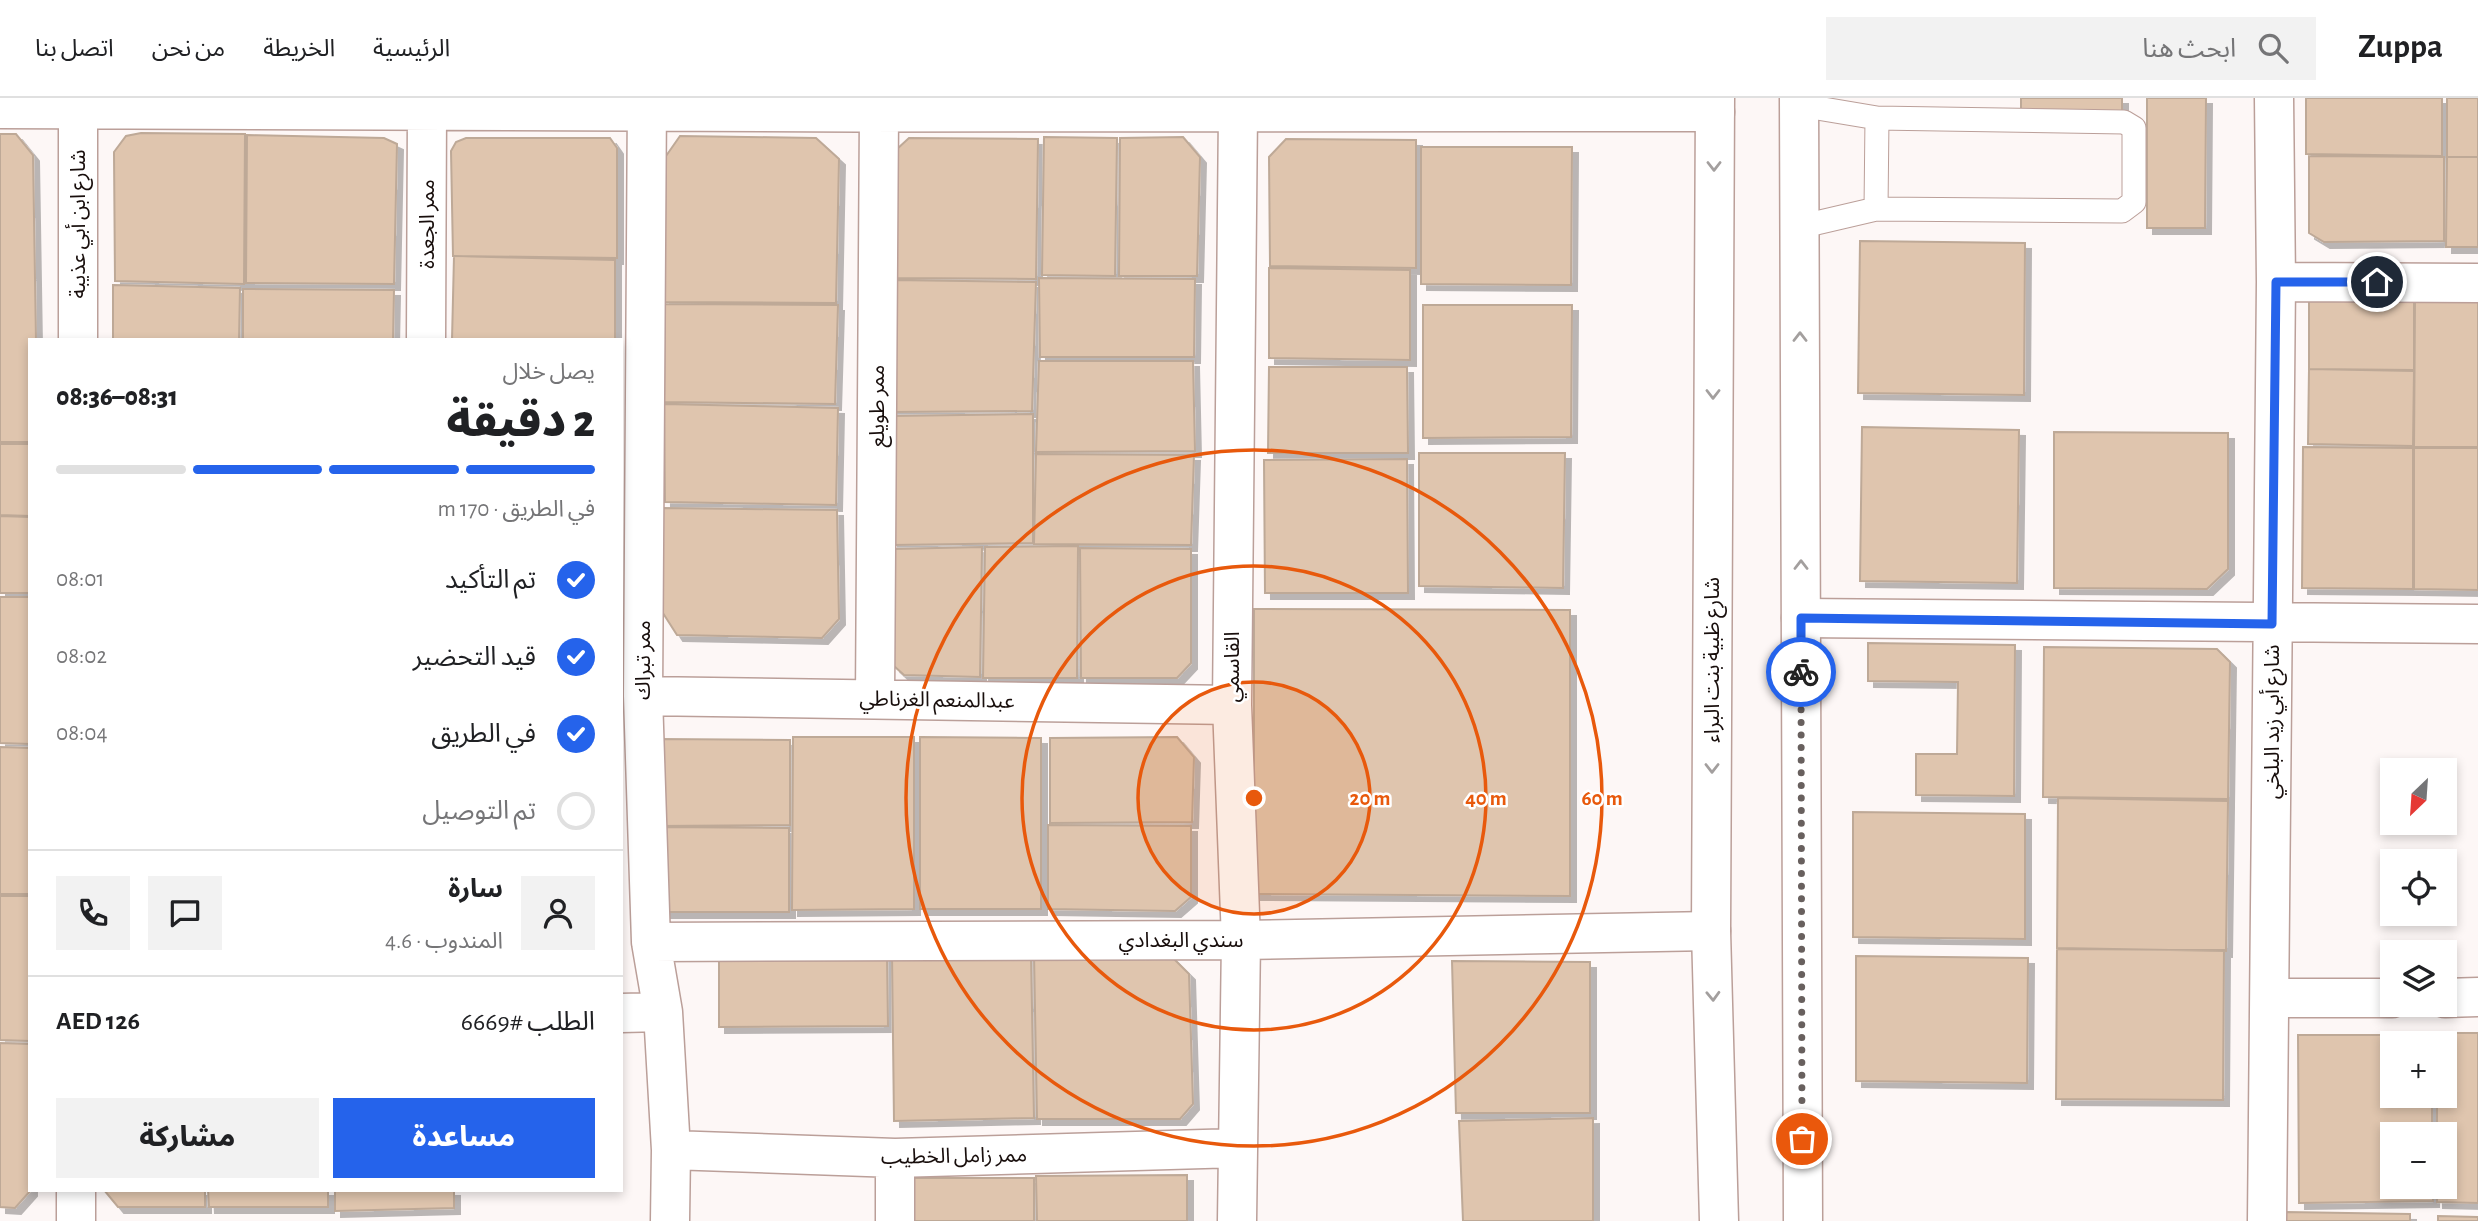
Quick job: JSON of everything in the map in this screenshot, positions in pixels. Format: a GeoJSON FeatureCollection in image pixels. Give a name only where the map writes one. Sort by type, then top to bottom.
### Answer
{"type":"FeatureCollection","features":[{"type":"Feature","properties":{"kind":"street","name":"شارع أبي زيد البلخي"},"geometry":{"type":"LineString","coordinates":[[2267,1221],[2276,282],[2274,98]]}},
{"type":"Feature","properties":{"kind":"street"},"geometry":{"type":"LineString","coordinates":[[1799,102],[1803,1221]]}},
{"type":"Feature","properties":{"kind":"street"},"geometry":{"type":"LineString","coordinates":[[0,109],[427,109],[647,104],[879,113],[1238,112],[1715,105]]}},
{"type":"Feature","properties":{"kind":"street","name":"ممر تبراك"},"geometry":{"type":"LineString","coordinates":[[647,104],[643,696],[651,942],[663,1012],[671,1150],[670,1221]]}},
{"type":"Feature","properties":{"kind":"street","name":"شارع ظبية بنت البراء"},"geometry":{"type":"LineString","coordinates":[[1715,105],[1711,931],[1719,1221]]}},
{"type":"Feature","properties":{"kind":"street","name":"شارع ابن أبي عذيبة"},"geometry":{"type":"LineString","coordinates":[[78,109],[78,338]]}},
{"type":"Feature","properties":{"kind":"street","name":"ممر الجعدة"},"geometry":{"type":"LineString","coordinates":[[426,338],[427,109]]}},
{"type":"Feature","properties":{"kind":"street","name":"القاسمي"},"geometry":{"type":"LineString","coordinates":[[1237,1221],[1241,940],[1232,705],[1238,112]]}},
{"type":"Feature","properties":{"kind":"street","name":"ممر طويلع"},"geometry":{"type":"LineString","coordinates":[[874,698],[879,113]]}},
{"type":"Feature","properties":{"kind":"street"},"geometry":{"type":"LineString","coordinates":[[2276,282],[2478,283]]}},
{"type":"Feature","properties":{"kind":"street"},"geometry":{"type":"LineString","coordinates":[[1801,618],[2478,624]]}},
{"type":"Feature","properties":{"kind":"street","name":"عبدالمنعم الغرناطي"},"geometry":{"type":"LineString","coordinates":[[643,696],[1232,705]]}},
{"type":"Feature","properties":{"kind":"street","name":"سندي البغدادي"},"geometry":{"type":"LineString","coordinates":[[651,942],[1241,940],[1711,931]]}},
{"type":"Feature","properties":{"kind":"street"},"geometry":{"type":"LineString","coordinates":[[2271,998],[2380,998]]}},
{"type":"Feature","properties":{"kind":"street"},"geometry":{"type":"LineString","coordinates":[[2457,998],[2478,998]]}},
{"type":"Feature","properties":{"kind":"street"},"geometry":{"type":"LineString","coordinates":[[623,1013],[663,1012]]}},
{"type":"Feature","properties":{"kind":"street","name":"ممر زامل الخطيب"},"geometry":{"type":"LineString","coordinates":[[671,1150],[895,1158],[1238,1148]]}},
{"type":"Feature","properties":{"kind":"street"},"geometry":{"type":"LineString","coordinates":[[895,1158],[895,1221]]}},
{"type":"Feature","properties":{"kind":"street"},"geometry":{"type":"LineString","coordinates":[[76,1192],[76,1221]]}},
{"type":"Feature","properties":{"kind":"lane"},"geometry":{"type":"LineString","coordinates":[[1799,102],[1877,118],[2124,122],[2134,128],[2134,202],[2122,211],[1876,209],[1799,227]]}},
{"type":"Feature","properties":{"kind":"lane"},"geometry":{"type":"LineString","coordinates":[[1876,209],[1877,118]]}},
{"type":"Feature","properties":{"kind":"building"},"geometry":{"type":"Polygon","coordinates":[[[2021,98],[2122,98],[2122,112],[2021,111],[2021,98]]]}},
{"type":"Feature","properties":{"kind":"building"},"geometry":{"type":"Polygon","coordinates":[[[2147,98],[2206,98],[2205,228],[2147,228],[2147,98]]]}},
{"type":"Feature","properties":{"kind":"building"},"geometry":{"type":"Polygon","coordinates":[[[2306,98],[2442,98],[2442,156],[2306,154],[2306,98]]]}},
{"type":"Feature","properties":{"kind":"building"},"geometry":{"type":"Polygon","coordinates":[[[2447,98],[2478,98],[2478,157],[2447,157],[2447,98]]]}},
{"type":"Feature","properties":{"kind":"building"},"geometry":{"type":"Polygon","coordinates":[[[141,133],[245,134],[244,284],[115,281],[114,152],[126,136],[141,133]]]}},
{"type":"Feature","properties":{"kind":"building"},"geometry":{"type":"Polygon","coordinates":[[[0,134],[16,134],[33,155],[36,338],[28,338],[28,442],[0,442],[0,134]]]}},
{"type":"Feature","properties":{"kind":"building"},"geometry":{"type":"Polygon","coordinates":[[[247,135],[384,138],[397,144],[394,284],[246,283],[247,135]]]}},
{"type":"Feature","properties":{"kind":"building"},"geometry":{"type":"Polygon","coordinates":[[[680,136],[816,138],[839,159],[836,303],[664,302],[666,156],[680,136]]]}},
{"type":"Feature","properties":{"kind":"building"},"geometry":{"type":"Polygon","coordinates":[[[1044,137],[1117,138],[1115,276],[1042,275],[1044,137]]]}},
{"type":"Feature","properties":{"kind":"building"},"geometry":{"type":"Polygon","coordinates":[[[1183,137],[1200,157],[1197,276],[1119,276],[1120,138],[1183,137]]]}},
{"type":"Feature","properties":{"kind":"building"},"geometry":{"type":"Polygon","coordinates":[[[466,138],[610,138],[617,148],[617,258],[453,256],[451,151],[456,142],[466,138]]]}},
{"type":"Feature","properties":{"kind":"building"},"geometry":{"type":"Polygon","coordinates":[[[909,138],[1038,139],[1036,279],[893,278],[896,150],[909,138]]]}},
{"type":"Feature","properties":{"kind":"building"},"geometry":{"type":"Polygon","coordinates":[[[1286,139],[1416,140],[1416,268],[1270,266],[1269,157],[1286,139]]]}},
{"type":"Feature","properties":{"kind":"building"},"geometry":{"type":"Polygon","coordinates":[[[1421,147],[1572,147],[1571,285],[1421,284],[1421,147]]]}},
{"type":"Feature","properties":{"kind":"building"},"geometry":{"type":"Polygon","coordinates":[[[2309,156],[2444,157],[2444,241],[2324,242],[2309,233],[2309,156]]]}},
{"type":"Feature","properties":{"kind":"building"},"geometry":{"type":"Polygon","coordinates":[[[2447,157],[2478,157],[2478,247],[2446,247],[2447,157]]]}},
{"type":"Feature","properties":{"kind":"building"},"geometry":{"type":"Polygon","coordinates":[[[1860,241],[2025,243],[2024,395],[1858,393],[1860,241]]]}},
{"type":"Feature","properties":{"kind":"building"},"geometry":{"type":"Polygon","coordinates":[[[454,256],[615,260],[615,338],[452,338],[454,256]]]}},
{"type":"Feature","properties":{"kind":"building"},"geometry":{"type":"Polygon","coordinates":[[[1269,268],[1410,270],[1410,360],[1269,358],[1269,268]]]}},
{"type":"Feature","properties":{"kind":"building"},"geometry":{"type":"Polygon","coordinates":[[[1039,278],[1195,279],[1194,357],[1040,357],[1039,278]]]}},
{"type":"Feature","properties":{"kind":"building"},"geometry":{"type":"Polygon","coordinates":[[[892,280],[1036,282],[1032,411],[891,412],[892,280]]]}},
{"type":"Feature","properties":{"kind":"building"},"geometry":{"type":"Polygon","coordinates":[[[113,285],[240,288],[239,338],[113,338],[113,285]]]}},
{"type":"Feature","properties":{"kind":"building"},"geometry":{"type":"Polygon","coordinates":[[[243,289],[394,290],[393,338],[243,338],[243,289]]]}},
{"type":"Feature","properties":{"kind":"building"},"geometry":{"type":"Polygon","coordinates":[[[2309,298],[2414,299],[2414,370],[2309,369],[2309,298]]]}},
{"type":"Feature","properties":{"kind":"building"},"geometry":{"type":"Polygon","coordinates":[[[2415,300],[2478,301],[2478,447],[2414,447],[2415,300]]]}},
{"type":"Feature","properties":{"kind":"building"},"geometry":{"type":"Polygon","coordinates":[[[665,304],[838,305],[835,404],[664,402],[665,304]]]}},
{"type":"Feature","properties":{"kind":"building"},"geometry":{"type":"Polygon","coordinates":[[[1423,305],[1572,305],[1571,437],[1423,438],[1423,305]]]}},
{"type":"Feature","properties":{"kind":"building"},"geometry":{"type":"Polygon","coordinates":[[[1039,361],[1193,361],[1195,451],[1036,452],[1039,361]]]}},
{"type":"Feature","properties":{"kind":"building"},"geometry":{"type":"Polygon","coordinates":[[[1269,367],[1407,367],[1408,453],[1268,453],[1269,367]]]}},
{"type":"Feature","properties":{"kind":"building"},"geometry":{"type":"Polygon","coordinates":[[[2309,369],[2414,371],[2413,446],[2308,444],[2309,369]]]}},
{"type":"Feature","properties":{"kind":"building"},"geometry":{"type":"Polygon","coordinates":[[[664,404],[838,408],[836,505],[665,502],[664,404]]]}},
{"type":"Feature","properties":{"kind":"building"},"geometry":{"type":"Polygon","coordinates":[[[1033,414],[1033,543],[892,545],[890,416],[1033,414]]]}},
{"type":"Feature","properties":{"kind":"building"},"geometry":{"type":"Polygon","coordinates":[[[1862,427],[2019,430],[2017,583],[1860,581],[1862,427]]]}},
{"type":"Feature","properties":{"kind":"building"},"geometry":{"type":"Polygon","coordinates":[[[2054,432],[2228,433],[2228,569],[2207,589],[2054,588],[2054,432]]]}},
{"type":"Feature","properties":{"kind":"building"},"geometry":{"type":"Polygon","coordinates":[[[0,444],[28,444],[28,516],[0,515],[0,444]]]}},
{"type":"Feature","properties":{"kind":"building"},"geometry":{"type":"Polygon","coordinates":[[[2303,447],[2413,448],[2413,589],[2302,588],[2303,447]]]}},
{"type":"Feature","properties":{"kind":"building"},"geometry":{"type":"Polygon","coordinates":[[[2414,448],[2478,448],[2478,590],[2414,589],[2414,448]]]}},
{"type":"Feature","properties":{"kind":"building"},"geometry":{"type":"Polygon","coordinates":[[[1419,453],[1565,453],[1563,588],[1419,586],[1419,453]]]}},
{"type":"Feature","properties":{"kind":"building"},"geometry":{"type":"Polygon","coordinates":[[[1036,454],[1194,455],[1191,545],[1034,544],[1036,454]]]}},
{"type":"Feature","properties":{"kind":"building"},"geometry":{"type":"Polygon","coordinates":[[[1407,459],[1408,593],[1265,593],[1264,460],[1407,459]]]}},
{"type":"Feature","properties":{"kind":"building"},"geometry":{"type":"Polygon","coordinates":[[[663,508],[837,510],[839,619],[822,638],[677,635],[661,610],[663,508]]]}},
{"type":"Feature","properties":{"kind":"building"},"geometry":{"type":"Polygon","coordinates":[[[0,516],[28,517],[28,593],[0,593],[0,516]]]}},
{"type":"Feature","properties":{"kind":"building"},"geometry":{"type":"Polygon","coordinates":[[[1078,546],[1077,678],[983,678],[985,547],[1078,546]]]}},
{"type":"Feature","properties":{"kind":"building"},"geometry":{"type":"Polygon","coordinates":[[[982,547],[980,677],[904,675],[894,666],[893,549],[982,547]]]}},
{"type":"Feature","properties":{"kind":"building"},"geometry":{"type":"Polygon","coordinates":[[[1080,548],[1191,549],[1191,663],[1177,678],[1081,678],[1080,548]]]}},
{"type":"Feature","properties":{"kind":"building"},"geometry":{"type":"Polygon","coordinates":[[[0,597],[28,597],[28,744],[0,743],[0,597]]]}},
{"type":"Feature","properties":{"kind":"building"},"geometry":{"type":"Polygon","coordinates":[[[1254,609],[1570,610],[1570,896],[1254,894],[1254,609]]]}},
{"type":"Feature","properties":{"kind":"building"},"geometry":{"type":"Polygon","coordinates":[[[1868,643],[2015,645],[2014,796],[1916,795],[1916,754],[1957,754],[1958,682],[1868,681],[1868,643]]]}},
{"type":"Feature","properties":{"kind":"building"},"geometry":{"type":"Polygon","coordinates":[[[2044,647],[2217,649],[2230,662],[2228,799],[2043,797],[2044,647]]]}},
{"type":"Feature","properties":{"kind":"building"},"geometry":{"type":"Polygon","coordinates":[[[793,737],[914,737],[914,909],[792,910],[793,737]]]}},
{"type":"Feature","properties":{"kind":"building"},"geometry":{"type":"Polygon","coordinates":[[[920,737],[1041,738],[1041,909],[920,909],[920,737]]]}},
{"type":"Feature","properties":{"kind":"building"},"geometry":{"type":"Polygon","coordinates":[[[1177,737],[1194,757],[1192,822],[1050,823],[1050,738],[1177,737]]]}},
{"type":"Feature","properties":{"kind":"building"},"geometry":{"type":"Polygon","coordinates":[[[658,739],[790,740],[790,825],[658,826],[658,739]]]}},
{"type":"Feature","properties":{"kind":"building"},"geometry":{"type":"Polygon","coordinates":[[[0,747],[28,748],[28,894],[0,894],[0,747]]]}},
{"type":"Feature","properties":{"kind":"building"},"geometry":{"type":"Polygon","coordinates":[[[2058,798],[2228,801],[2226,951],[2057,948],[2058,798]]]}},
{"type":"Feature","properties":{"kind":"building"},"geometry":{"type":"Polygon","coordinates":[[[1853,812],[2025,814],[2025,939],[1853,937],[1853,812]]]}},
{"type":"Feature","properties":{"kind":"building"},"geometry":{"type":"Polygon","coordinates":[[[1048,825],[1191,826],[1191,897],[1175,911],[1048,909],[1048,825]]]}},
{"type":"Feature","properties":{"kind":"building"},"geometry":{"type":"Polygon","coordinates":[[[658,827],[789,828],[789,912],[658,912],[658,827]]]}},
{"type":"Feature","properties":{"kind":"building"},"geometry":{"type":"Polygon","coordinates":[[[0,896],[28,896],[28,1041],[0,1040],[0,896]]]}},
{"type":"Feature","properties":{"kind":"building"},"geometry":{"type":"Polygon","coordinates":[[[2057,949],[2224,950],[2223,1100],[2056,1099],[2057,949]]]}},
{"type":"Feature","properties":{"kind":"building"},"geometry":{"type":"Polygon","coordinates":[[[1034,954],[1169,954],[1189,974],[1193,1104],[1180,1119],[1037,1119],[1034,954]]]}},
{"type":"Feature","properties":{"kind":"building"},"geometry":{"type":"Polygon","coordinates":[[[892,955],[1031,955],[1034,1118],[894,1121],[892,955]]]}},
{"type":"Feature","properties":{"kind":"building"},"geometry":{"type":"Polygon","coordinates":[[[887,956],[888,1026],[719,1027],[719,957],[887,956]]]}},
{"type":"Feature","properties":{"kind":"building"},"geometry":{"type":"Polygon","coordinates":[[[1856,956],[2028,958],[2027,1083],[1856,1081],[1856,956]]]}},
{"type":"Feature","properties":{"kind":"building"},"geometry":{"type":"Polygon","coordinates":[[[1452,961],[1590,962],[1590,1113],[1456,1113],[1452,961]]]}},
{"type":"Feature","properties":{"kind":"building"},"geometry":{"type":"Polygon","coordinates":[[[2457,1033],[2478,1033],[2478,1203],[2437,1202],[2437,1199],[2457,1199],[2457,1122],[2437,1122],[2437,1108],[2457,1108],[2457,1033]]]}},
{"type":"Feature","properties":{"kind":"building"},"geometry":{"type":"Polygon","coordinates":[[[2298,1035],[2380,1035],[2380,1108],[2432,1108],[2432,1122],[2380,1122],[2380,1199],[2433,1201],[2299,1203],[2298,1035]]]}},
{"type":"Feature","properties":{"kind":"building"},"geometry":{"type":"Polygon","coordinates":[[[0,1043],[28,1044],[29,1192],[15,1208],[0,1207],[0,1043]]]}},
{"type":"Feature","properties":{"kind":"building"},"geometry":{"type":"Polygon","coordinates":[[[1593,1118],[1593,1221],[1463,1221],[1459,1121],[1593,1118]]]}},
{"type":"Feature","properties":{"kind":"building"},"geometry":{"type":"Polygon","coordinates":[[[1187,1175],[1187,1221],[1037,1221],[1036,1176],[1187,1175]]]}},
{"type":"Feature","properties":{"kind":"building"},"geometry":{"type":"Polygon","coordinates":[[[912,1178],[1034,1178],[1034,1221],[913,1221],[912,1178]]]}},
{"type":"Feature","properties":{"kind":"building"},"geometry":{"type":"Polygon","coordinates":[[[106,1192],[205,1192],[205,1207],[118,1207],[106,1192]]]}},
{"type":"Feature","properties":{"kind":"building"},"geometry":{"type":"Polygon","coordinates":[[[208,1192],[328,1192],[328,1207],[209,1207],[208,1192]]]}},
{"type":"Feature","properties":{"kind":"building"},"geometry":{"type":"Polygon","coordinates":[[[335,1192],[454,1192],[454,1208],[335,1211],[335,1192]]]}},
{"type":"Feature","properties":{"kind":"building"},"geometry":{"type":"Polygon","coordinates":[[[2286,1212],[2410,1214],[2410,1221],[2286,1221],[2286,1212]]]}},
{"type":"Feature","properties":{"kind":"building"},"geometry":{"type":"Polygon","coordinates":[[[2438,1216],[2478,1217],[2478,1221],[2438,1221],[2438,1216]]]}},
{"type":"Feature","properties":{"kind":"way so far"},"geometry":{"type":"LineString","coordinates":[[1801,672],[1802,1139]]}},
{"type":"Feature","properties":{"kind":"route"},"geometry":{"type":"LineString","coordinates":[[1801,672],[1801,618],[2272,624],[2276,282],[2377,282]]}}]}
